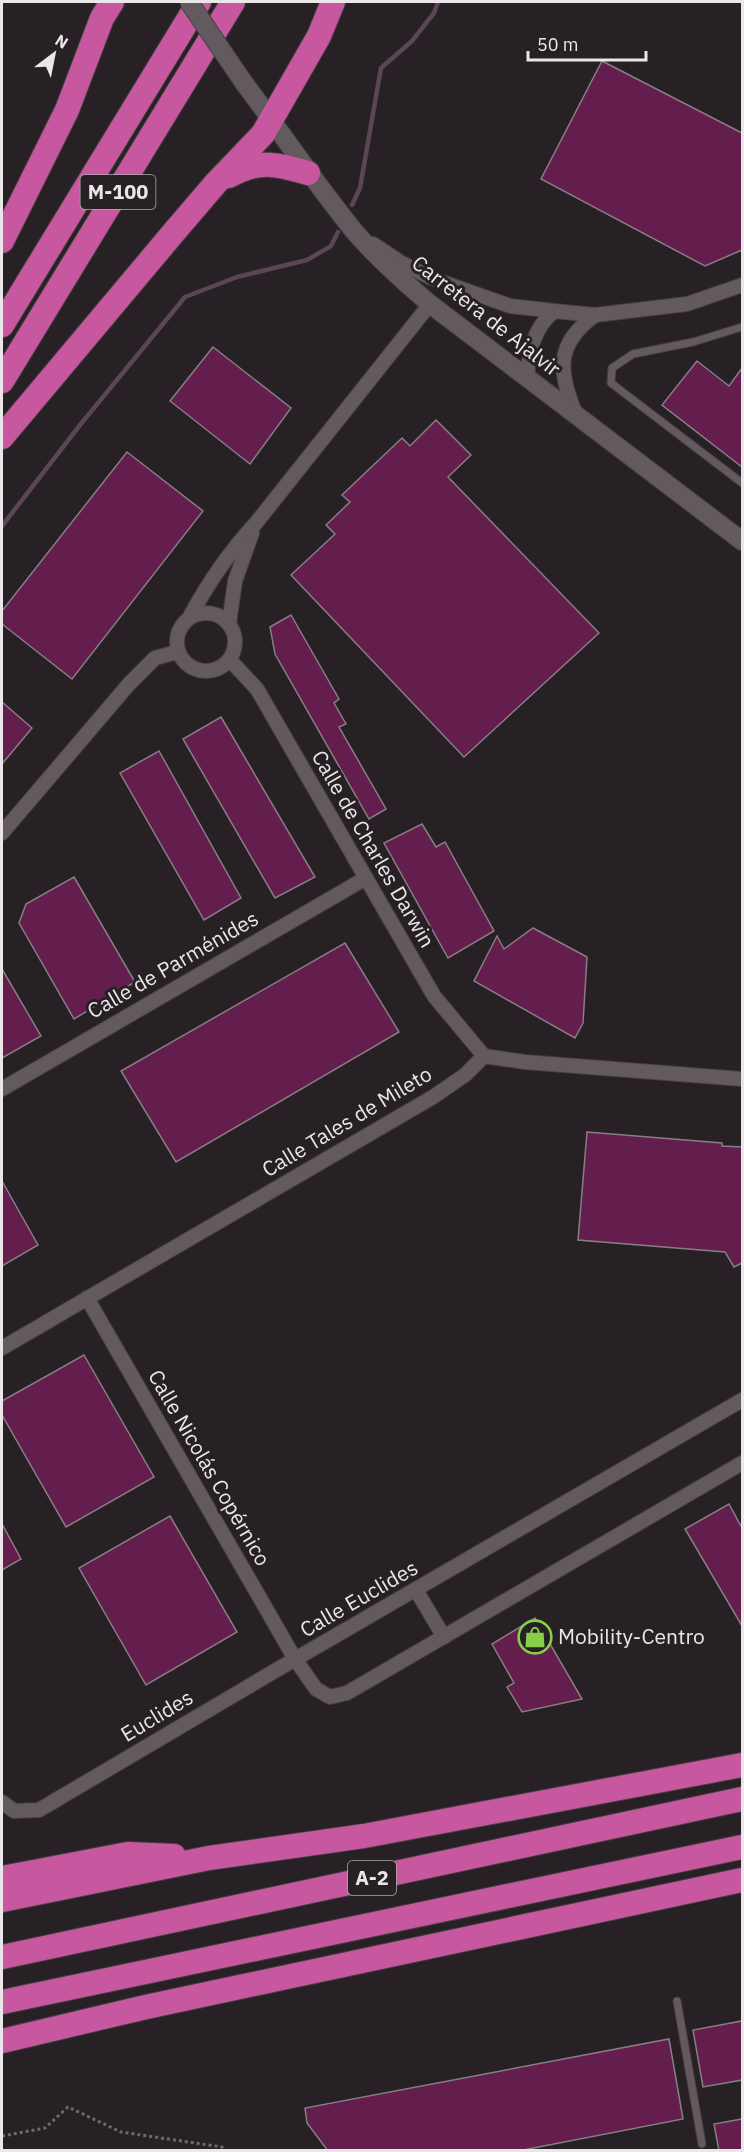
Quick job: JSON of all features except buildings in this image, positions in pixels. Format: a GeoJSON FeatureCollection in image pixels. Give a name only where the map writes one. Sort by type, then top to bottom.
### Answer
{"type":"FeatureCollection","features":[{"type":"Feature","properties":{"kind":"highway"},"geometry":{"type":"LineString","coordinates":[[2,242],[67,110],[102,18],[112,2]]}},
{"type":"Feature","properties":{"kind":"highway","name":"M-100"},"geometry":{"type":"LineString","coordinates":[[2,325],[199,2]]}},
{"type":"Feature","properties":{"kind":"highway","name":"M-100"},"geometry":{"type":"LineString","coordinates":[[2,381],[233,2]]}},
{"type":"Feature","properties":{"kind":"highway"},"geometry":{"type":"LineString","coordinates":[[2,437],[216,183],[256,143],[273,120],[319,36],[333,2]]}},
{"type":"Feature","properties":{"kind":"highway"},"geometry":{"type":"LineString","coordinates":[[216,183],[244,167],[269,163],[308,172]]}},
{"type":"Feature","properties":{"kind":"highway"},"geometry":{"type":"LineString","coordinates":[[2,1900],[209,1858],[364,1836],[742,1765]]}},
{"type":"Feature","properties":{"kind":"highway","name":"A-2"},"geometry":{"type":"LineString","coordinates":[[2,1957],[742,1799]]}},
{"type":"Feature","properties":{"kind":"highway","name":"A-2"},"geometry":{"type":"LineString","coordinates":[[2,2002],[742,1846]]}},
{"type":"Feature","properties":{"kind":"highway"},"geometry":{"type":"LineString","coordinates":[[2,1878],[128,1854],[209,1858]]}},
{"type":"Feature","properties":{"kind":"highway"},"geometry":{"type":"LineString","coordinates":[[2,2041],[146,2007],[742,1880]]}},
{"type":"Feature","properties":{"kind":"highway"},"geometry":{"type":"LineString","coordinates":[[2,2031],[146,2007]]}},
{"type":"Feature","properties":{"kind":"street","name":"Carretera de Ajalvir"},"geometry":{"type":"LineString","coordinates":[[189,2],[308,172],[355,232],[402,280],[430,304],[742,541]]}},
{"type":"Feature","properties":{"kind":"street"},"geometry":{"type":"LineString","coordinates":[[355,232],[400,262],[431,278],[510,306],[594,315],[687,304],[742,285]]}},
{"type":"Feature","properties":{"kind":"street"},"geometry":{"type":"LineString","coordinates":[[189,618],[202,613],[217,615],[230,624],[235,635],[236,648],[230,660],[220,669],[208,672],[195,670],[184,663],[177,652],[176,639],[180,627],[189,618],[214,573],[232,548],[256,523],[430,304]]}},
{"type":"Feature","properties":{"kind":"street"},"geometry":{"type":"LineString","coordinates":[[527,378],[528,360],[535,334],[544,320],[554,311]]}},
{"type":"Feature","properties":{"kind":"street"},"geometry":{"type":"LineString","coordinates":[[576,415],[564,379],[564,351],[581,325],[594,315]]}},
{"type":"Feature","properties":{"kind":"street"},"geometry":{"type":"LineString","coordinates":[[544,391],[555,387],[564,379]]}},
{"type":"Feature","properties":{"kind":"street"},"geometry":{"type":"LineString","coordinates":[[230,624],[235,580],[256,523]]}},
{"type":"Feature","properties":{"kind":"street"},"geometry":{"type":"LineString","coordinates":[[2,833],[129,684],[155,658],[177,652]]}},
{"type":"Feature","properties":{"kind":"street","name":"Calle de Charles Darwin"},"geometry":{"type":"LineString","coordinates":[[230,660],[257,690],[434,996],[484,1056]]}},
{"type":"Feature","properties":{"kind":"street","name":"Calle de Parménides"},"geometry":{"type":"LineString","coordinates":[[2,1089],[366,878]]}},
{"type":"Feature","properties":{"kind":"street"},"geometry":{"type":"LineString","coordinates":[[484,1056],[525,1062],[742,1079]]}},
{"type":"Feature","properties":{"kind":"street","name":"Calle Tales de Mileto"},"geometry":{"type":"LineString","coordinates":[[2,1348],[433,1097],[465,1075],[484,1056]]}},
{"type":"Feature","properties":{"kind":"street","name":"Calle Nicolás Copérnico"},"geometry":{"type":"LineString","coordinates":[[87,1298],[296,1659]]}},
{"type":"Feature","properties":{"kind":"street","name":"Calle Euclides"},"geometry":{"type":"LineString","coordinates":[[742,1400],[296,1659],[316,1689],[330,1697],[347,1693],[742,1463]]}},
{"type":"Feature","properties":{"kind":"street"},"geometry":{"type":"LineString","coordinates":[[416,1590],[444,1637]]}},
{"type":"Feature","properties":{"kind":"street","name":"Euclides"},"geometry":{"type":"LineString","coordinates":[[2,1802],[14,1811],[39,1810],[296,1659]]}},
{"type":"Feature","properties":{"kind":"lane"},"geometry":{"type":"LineString","coordinates":[[742,327],[693,342],[633,354],[612,368],[611,383],[742,483]]}},
{"type":"Feature","properties":{"kind":"lane"},"geometry":{"type":"LineString","coordinates":[[677,2001],[702,2144]]}},
{"type":"Feature","properties":{"kind":"path"},"geometry":{"type":"LineString","coordinates":[[2,2136],[45,2128],[68,2107],[121,2132],[222,2147],[225,2151]]}},
{"type":"Feature","properties":{"kind":"waterway"},"geometry":{"type":"LineString","coordinates":[[352,205],[360,188],[381,68],[412,41],[434,13],[438,2]]}},
{"type":"Feature","properties":{"kind":"waterway"},"geometry":{"type":"LineString","coordinates":[[2,526],[80,425],[185,297],[237,277],[307,260],[331,246],[338,232]]}},
{"type":"Feature","properties":{"kind":"place","name":"Mobility-Centro"},"geometry":{"type":"Point","coordinates":[535,1637]}}]}
